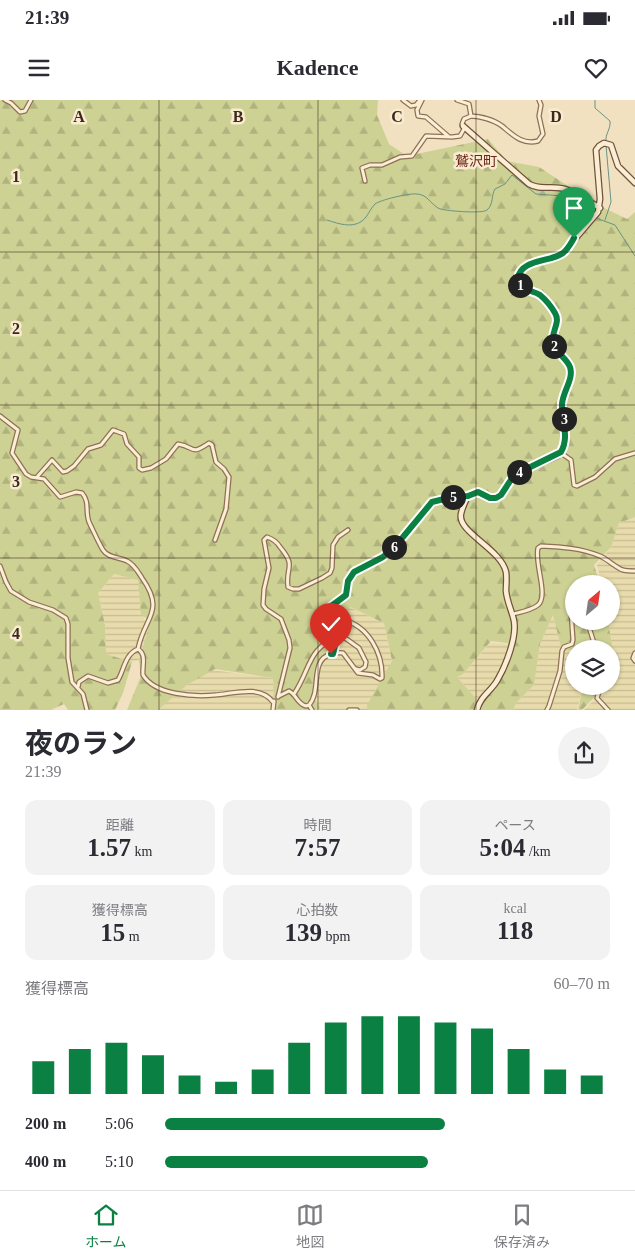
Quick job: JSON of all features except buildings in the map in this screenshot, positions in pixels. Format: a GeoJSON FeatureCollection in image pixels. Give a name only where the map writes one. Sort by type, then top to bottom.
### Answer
{"type":"FeatureCollection","features":[{"type":"Feature","properties":{"kind":"main road"},"geometry":{"type":"LineString","coordinates":[[462,126],[529,184],[539,188],[567,190],[600,208]]}},
{"type":"Feature","properties":{"kind":"main road"},"geometry":{"type":"LineString","coordinates":[[477,710],[479,702],[496,685],[500,676],[513,640],[514,624],[506,591],[506,570],[500,559],[488,546],[467,530],[460,515],[468,496],[478,492],[490,498],[496,498],[501,495],[514,475],[561,452],[565,446],[566,435],[562,405],[570,379],[570,369],[566,358],[556,349],[553,343],[552,335],[557,321],[556,314],[537,293],[522,288],[518,283],[520,271],[534,263],[563,253],[598,212],[600,208],[596,154],[599,146],[604,143],[611,145],[618,166],[635,183]]}},
{"type":"Feature","properties":{"kind":"street"},"geometry":{"type":"LineString","coordinates":[[2,100],[12,103],[20,112],[25,111],[31,100]]}},
{"type":"Feature","properties":{"kind":"street"},"geometry":{"type":"LineString","coordinates":[[403,100],[411,106],[416,105],[421,100]]}},
{"type":"Feature","properties":{"kind":"street"},"geometry":{"type":"LineString","coordinates":[[421,100],[417,110],[418,116],[426,117],[448,136]]}},
{"type":"Feature","properties":{"kind":"street"},"geometry":{"type":"LineString","coordinates":[[457,100],[469,104],[470,116]]}},
{"type":"Feature","properties":{"kind":"street"},"geometry":{"type":"LineString","coordinates":[[365,181],[362,168],[370,165],[382,165],[400,157],[412,156],[426,136],[460,136],[464,130],[462,126],[464,120],[470,116],[494,122],[520,140],[534,142],[541,139],[543,134],[539,116],[540,100]]}},
{"type":"Feature","properties":{"kind":"street"},"geometry":{"type":"LineString","coordinates":[[0,416],[18,430],[12,453],[26,474],[31,477],[44,479],[60,497],[76,492],[82,493],[88,502],[90,523],[104,551],[130,562],[148,586],[153,598],[154,608],[149,622],[143,631],[138,649],[131,653],[126,660],[118,680],[108,683],[88,676],[79,682],[78,687]]}},
{"type":"Feature","properties":{"kind":"street"},"geometry":{"type":"LineString","coordinates":[[37,477],[49,461],[52,460],[62,472],[67,471],[88,449],[101,444],[113,430],[124,434],[127,444],[139,457],[139,468],[142,470],[151,468],[166,458],[178,444],[194,451],[209,443],[213,448],[216,462],[229,477],[226,509],[215,540]]}},
{"type":"Feature","properties":{"kind":"street"},"geometry":{"type":"LineString","coordinates":[[561,452],[571,460],[572,479],[574,485],[577,486],[595,477],[615,459],[635,453]]}},
{"type":"Feature","properties":{"kind":"street"},"geometry":{"type":"LineString","coordinates":[[356,669],[360,670],[365,667],[366,662],[359,648],[339,635],[330,608],[331,605],[346,595],[348,581],[354,572],[383,557],[403,537],[432,502],[452,497],[468,496]]}},
{"type":"Feature","properties":{"kind":"street"},"geometry":{"type":"LineString","coordinates":[[278,697],[290,648],[281,619],[263,605],[268,568],[264,540],[267,537],[272,538],[288,556],[290,562],[287,584],[289,588],[296,589],[330,573],[333,545],[348,530]]}},
{"type":"Feature","properties":{"kind":"street"},"geometry":{"type":"LineString","coordinates":[[513,614],[532,608],[542,600],[543,591],[536,558],[538,548],[541,546],[584,550],[602,556],[621,570],[635,571]]}},
{"type":"Feature","properties":{"kind":"street"},"geometry":{"type":"LineString","coordinates":[[0,566],[11,591],[29,602],[53,610],[66,618],[69,635],[69,670],[73,685],[78,687],[85,698],[87,710]]}},
{"type":"Feature","properties":{"kind":"street"},"geometry":{"type":"LineString","coordinates":[[309,705],[315,695],[319,665],[324,657],[333,654],[337,652],[343,653],[358,673],[382,678],[377,648],[368,635],[348,621],[343,620],[333,654]]}},
{"type":"Feature","properties":{"kind":"street"},"geometry":{"type":"LineString","coordinates":[[547,710],[550,706],[560,671],[562,651],[564,647],[572,644],[572,630]]}},
{"type":"Feature","properties":{"kind":"street"},"geometry":{"type":"LineString","coordinates":[[294,694],[320,646],[339,635]]}},
{"type":"Feature","properties":{"kind":"street"},"geometry":{"type":"LineString","coordinates":[[138,649],[142,652],[143,656],[143,675],[152,685],[160,690],[207,695],[241,691],[267,695],[274,702]]}},
{"type":"Feature","properties":{"kind":"street"},"geometry":{"type":"LineString","coordinates":[[635,653],[633,658],[635,661]]}},
{"type":"Feature","properties":{"kind":"street"},"geometry":{"type":"LineString","coordinates":[[273,710],[274,702],[288,691],[294,694],[300,704],[309,705]]}},
{"type":"Feature","properties":{"kind":"street"},"geometry":{"type":"LineString","coordinates":[[597,695],[596,698],[608,710]]}},
{"type":"Feature","properties":{"kind":"street"},"geometry":{"type":"LineString","coordinates":[[309,705],[312,710]]}},
{"type":"Feature","properties":{"kind":"street"},"geometry":{"type":"LineString","coordinates":[[349,710],[357,710]]}},
{"type":"Feature","properties":{"kind":"shaded area"},"geometry":{"type":"Polygon","coordinates":[[[635,517],[635,710],[584,710],[599,695],[620,695],[620,640],[611,640],[609,630],[620,630],[620,575],[600,575],[597,565],[611,547],[619,523],[635,517]]]}},
{"type":"Feature","properties":{"kind":"shaded area"},"geometry":{"type":"Polygon","coordinates":[[[114,574],[138,580],[143,615],[148,629],[139,660],[132,662],[106,654],[105,625],[98,593],[114,574]]]}},
{"type":"Feature","properties":{"kind":"shaded area"},"geometry":{"type":"Polygon","coordinates":[[[349,607],[384,623],[392,662],[368,710],[322,710],[313,699],[320,667],[349,607]]]}},
{"type":"Feature","properties":{"kind":"shaded area"},"geometry":{"type":"Polygon","coordinates":[[[553,615],[562,650],[565,650],[565,695],[581,695],[577,710],[513,710],[516,703],[534,685],[540,644],[553,615]]]}},
{"type":"Feature","properties":{"kind":"shaded area"},"geometry":{"type":"Polygon","coordinates":[[[490,643],[510,644],[491,690],[479,702],[457,677],[463,674],[490,643]]]}},
{"type":"Feature","properties":{"kind":"shaded area"},"geometry":{"type":"Polygon","coordinates":[[[212,670],[273,678],[274,710],[153,710],[187,685],[212,670]]]}},
{"type":"Feature","properties":{"kind":"green space"},"geometry":{"type":"Polygon","coordinates":[[[0,100],[378,100],[377,115],[389,144],[407,156],[488,139],[507,161],[539,167],[594,203],[627,219],[635,212],[635,517],[619,523],[611,547],[594,565],[597,575],[565,575],[565,630],[610,630],[611,640],[565,640],[565,651],[562,651],[553,615],[540,644],[534,685],[516,703],[513,710],[481,710],[485,698],[496,689],[515,647],[507,643],[491,641],[463,674],[457,677],[479,702],[475,710],[368,710],[367,705],[392,661],[384,623],[350,607],[317,672],[314,698],[322,710],[274,710],[273,678],[215,669],[187,685],[158,710],[127,710],[141,676],[139,660],[148,629],[148,620],[141,614],[138,580],[114,574],[98,593],[105,625],[106,654],[132,662],[123,693],[115,710],[68,710],[64,704],[51,710],[0,710],[0,100]]]}},
{"type":"Feature","properties":{"kind":"green space"},"geometry":{"type":"Polygon","coordinates":[[[581,695],[596,695],[582,710],[578,710],[581,695]]]}},
{"type":"Feature","properties":{"kind":"waterway"},"geometry":{"type":"LineString","coordinates":[[595,100],[595,108],[610,121],[606,141]]}},
{"type":"Feature","properties":{"kind":"waterway"},"geometry":{"type":"LineString","coordinates":[[605,220],[611,202],[606,145]]}},
{"type":"Feature","properties":{"kind":"waterway"},"geometry":{"type":"LineString","coordinates":[[327,220],[347,225],[357,224],[366,217],[378,202],[412,194],[423,195],[441,209],[462,212],[484,211],[491,205],[495,189],[505,184],[512,175],[536,194],[564,196],[570,200],[581,215],[591,217]]}},
{"type":"Feature","properties":{"kind":"waterway"},"geometry":{"type":"LineString","coordinates":[[596,218],[615,225],[635,256]]}},
{"type":"Feature","properties":{"kind":"district","name":"鷲沢町"},"geometry":{"type":"Point","coordinates":[476,161]}},
{"type":"Feature","properties":{"kind":"route"},"geometry":{"type":"LineString","coordinates":[[331,654],[333,654],[337,637],[341,636],[331,616],[330,607],[346,595],[347,583],[354,572],[383,557],[412,527],[428,505],[434,500],[464,497],[478,492],[490,498],[496,498],[501,495],[514,475],[557,456],[565,446],[566,435],[562,405],[570,379],[570,369],[566,358],[556,349],[553,343],[552,335],[556,327],[556,314],[537,293],[522,288],[518,283],[518,278],[520,271],[525,267],[563,253],[574,238]]}}]}
